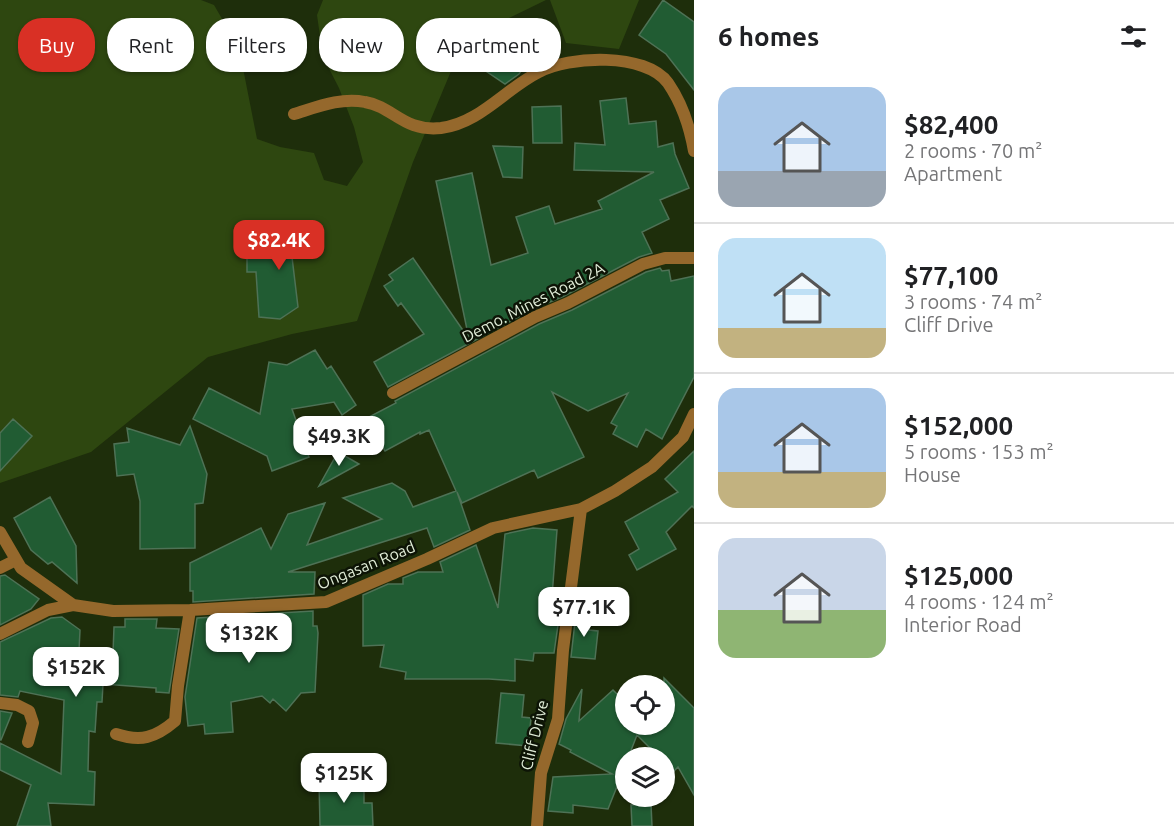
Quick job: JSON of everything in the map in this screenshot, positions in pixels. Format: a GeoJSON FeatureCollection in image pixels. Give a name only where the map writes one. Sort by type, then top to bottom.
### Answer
{"type":"FeatureCollection","features":[{"type":"Feature","properties":{"kind":"street"},"geometry":{"type":"LineString","coordinates":[[294,114],[334,102],[352,100],[367,102],[419,128],[452,126],[471,120],[548,67],[563,63],[599,60],[632,63],[652,70],[667,81],[682,113],[694,151]]}},
{"type":"Feature","properties":{"kind":"street","name":"Demo. Mines Road 2A"},"geometry":{"type":"LineString","coordinates":[[393,393],[535,317],[568,303],[643,264],[665,258],[694,258]]}},
{"type":"Feature","properties":{"kind":"street","name":"Ongasan Road"},"geometry":{"type":"LineString","coordinates":[[0,532],[21,568],[73,604],[113,611],[190,610],[326,602],[493,528],[581,509],[652,468],[683,437],[694,414]]}},
{"type":"Feature","properties":{"kind":"street","name":"Cliff Drive"},"geometry":{"type":"LineString","coordinates":[[537,826],[541,773],[558,719],[563,650],[581,509]]}},
{"type":"Feature","properties":{"kind":"street"},"geometry":{"type":"LineString","coordinates":[[0,568],[16,560]]}},
{"type":"Feature","properties":{"kind":"street"},"geometry":{"type":"LineString","coordinates":[[0,634],[48,610],[73,604]]}},
{"type":"Feature","properties":{"kind":"street"},"geometry":{"type":"LineString","coordinates":[[116,734],[141,738],[164,730],[175,721],[190,610]]}},
{"type":"Feature","properties":{"kind":"street"},"geometry":{"type":"LineString","coordinates":[[0,703],[17,705],[29,711],[33,723],[28,742]]}},
{"type":"Feature","properties":{"kind":"green space"},"geometry":{"type":"Polygon","coordinates":[[[0,0],[201,0],[214,5],[222,18],[206,18],[206,72],[244,72],[257,139],[280,147],[314,153],[324,180],[347,186],[363,162],[354,127],[331,72],[404,72],[404,18],[319,18],[319,29],[317,15],[323,0],[546,0],[509,18],[416,18],[416,72],[451,72],[413,162],[357,321],[292,334],[208,357],[91,452],[0,483],[0,0]]]}},
{"type":"Feature","properties":{"kind":"green space"},"geometry":{"type":"Polygon","coordinates":[[[550,0],[639,0],[619,49],[566,43],[561,30],[561,18],[557,18],[550,0]]]}},
{"type":"Feature","properties":{"kind":"building"},"geometry":{"type":"Polygon","coordinates":[[[663,0],[694,22],[694,90],[666,54],[639,35],[663,0]]]}},
{"type":"Feature","properties":{"kind":"building"},"geometry":{"type":"Polygon","coordinates":[[[487,72],[520,72],[505,84],[487,72]]]}},
{"type":"Feature","properties":{"kind":"building"},"geometry":{"type":"Polygon","coordinates":[[[626,98],[629,124],[656,121],[658,147],[673,143],[675,154],[689,188],[660,200],[669,219],[642,232],[652,253],[639,257],[564,296],[531,310],[388,387],[374,362],[424,334],[401,303],[398,306],[384,286],[393,280],[389,275],[413,258],[469,339],[436,181],[472,173],[491,265],[528,253],[516,217],[549,206],[555,224],[602,209],[598,201],[654,172],[574,170],[575,143],[605,145],[600,101],[626,98]]]}},
{"type":"Feature","properties":{"kind":"building"},"geometry":{"type":"Polygon","coordinates":[[[561,106],[562,143],[533,143],[532,107],[561,106]]]}},
{"type":"Feature","properties":{"kind":"building"},"geometry":{"type":"Polygon","coordinates":[[[493,146],[523,147],[522,178],[503,177],[493,146]]]}},
{"type":"Feature","properties":{"kind":"building"},"geometry":{"type":"Polygon","coordinates":[[[291,223],[315,224],[310,258],[292,257],[298,307],[280,319],[259,317],[256,272],[247,272],[247,246],[290,245],[291,223]]]}},
{"type":"Feature","properties":{"kind":"building"},"geometry":{"type":"Polygon","coordinates":[[[660,268],[662,271],[669,270],[671,281],[694,276],[694,377],[662,439],[646,429],[637,447],[613,434],[617,426],[611,423],[628,393],[588,411],[552,392],[584,457],[538,478],[534,470],[462,503],[457,492],[470,530],[434,547],[427,528],[288,572],[315,572],[314,594],[193,602],[193,591],[190,591],[190,563],[261,528],[271,549],[288,514],[325,503],[307,545],[382,519],[343,498],[392,483],[405,491],[413,507],[456,491],[429,430],[420,434],[420,432],[385,451],[367,418],[539,324],[572,310],[646,272],[660,268]]]}},
{"type":"Feature","properties":{"kind":"building"},"geometry":{"type":"Polygon","coordinates":[[[315,350],[327,369],[331,366],[356,405],[342,415],[334,402],[292,409],[309,457],[272,471],[267,456],[193,419],[209,388],[260,414],[269,362],[287,365],[315,350]]]}},
{"type":"Feature","properties":{"kind":"building"},"geometry":{"type":"Polygon","coordinates":[[[13,419],[32,436],[0,471],[0,433],[13,419]]]}},
{"type":"Feature","properties":{"kind":"building"},"geometry":{"type":"Polygon","coordinates":[[[190,426],[207,474],[203,503],[195,504],[195,548],[140,549],[140,501],[134,474],[117,476],[114,444],[129,442],[127,428],[180,445],[190,426]]]}},
{"type":"Feature","properties":{"kind":"building"},"geometry":{"type":"Polygon","coordinates":[[[694,451],[694,508],[692,506],[666,532],[676,549],[637,570],[629,555],[639,549],[625,522],[678,492],[665,479],[694,451]]]}},
{"type":"Feature","properties":{"kind":"building"},"geometry":{"type":"Polygon","coordinates":[[[338,452],[359,464],[319,486],[338,452]]]}},
{"type":"Feature","properties":{"kind":"building"},"geometry":{"type":"Polygon","coordinates":[[[50,497],[76,546],[77,583],[52,562],[48,564],[31,550],[14,518],[50,497]]]}},
{"type":"Feature","properties":{"kind":"building"},"geometry":{"type":"Polygon","coordinates":[[[533,528],[557,530],[551,610],[560,611],[554,653],[534,653],[533,661],[515,659],[515,681],[405,679],[406,672],[380,667],[384,645],[363,646],[363,595],[388,584],[403,584],[403,578],[418,572],[443,572],[440,562],[476,545],[498,608],[505,534],[533,528]]]}},
{"type":"Feature","properties":{"kind":"building"},"geometry":{"type":"Polygon","coordinates":[[[5,575],[39,599],[31,609],[0,625],[0,576],[5,575]]]}},
{"type":"Feature","properties":{"kind":"building"},"geometry":{"type":"Polygon","coordinates":[[[313,611],[313,626],[317,626],[318,633],[315,692],[301,693],[286,711],[273,699],[270,703],[262,696],[231,702],[233,732],[205,734],[204,724],[188,726],[185,697],[197,618],[313,611]]]}},
{"type":"Feature","properties":{"kind":"building"},"geometry":{"type":"Polygon","coordinates":[[[576,613],[590,615],[589,630],[598,631],[595,659],[571,657],[576,613]]]}},
{"type":"Feature","properties":{"kind":"building"},"geometry":{"type":"Polygon","coordinates":[[[62,617],[80,630],[79,651],[113,653],[114,627],[125,627],[125,619],[157,619],[156,628],[179,629],[169,693],[156,692],[156,688],[103,684],[102,702],[97,702],[95,732],[89,731],[88,771],[95,772],[94,805],[48,803],[51,826],[17,826],[31,785],[0,770],[0,743],[61,774],[64,700],[20,691],[18,697],[0,695],[0,642],[51,618],[62,617]]]}},
{"type":"Feature","properties":{"kind":"building"},"geometry":{"type":"Polygon","coordinates":[[[582,689],[579,721],[613,690],[615,692],[615,735],[637,735],[632,747],[615,747],[615,792],[608,809],[573,805],[573,813],[548,811],[553,777],[612,774],[559,744],[566,719],[582,689]]]}},
{"type":"Feature","properties":{"kind":"building"},"geometry":{"type":"Polygon","coordinates":[[[675,689],[694,708],[694,795],[678,767],[675,770],[675,747],[649,747],[637,735],[675,735],[675,689]]]}},
{"type":"Feature","properties":{"kind":"building"},"geometry":{"type":"Polygon","coordinates":[[[501,693],[524,695],[522,717],[531,718],[528,746],[496,743],[501,693]]]}},
{"type":"Feature","properties":{"kind":"building"},"geometry":{"type":"Polygon","coordinates":[[[0,711],[12,713],[1,740],[0,740],[0,711]]]}},
{"type":"Feature","properties":{"kind":"building"},"geometry":{"type":"Polygon","coordinates":[[[319,781],[364,781],[364,803],[372,803],[373,826],[320,826],[319,781]]]}},
{"type":"Feature","properties":{"kind":"building"},"geometry":{"type":"Polygon","coordinates":[[[631,807],[651,807],[652,826],[632,826],[631,807]]]}}]}
